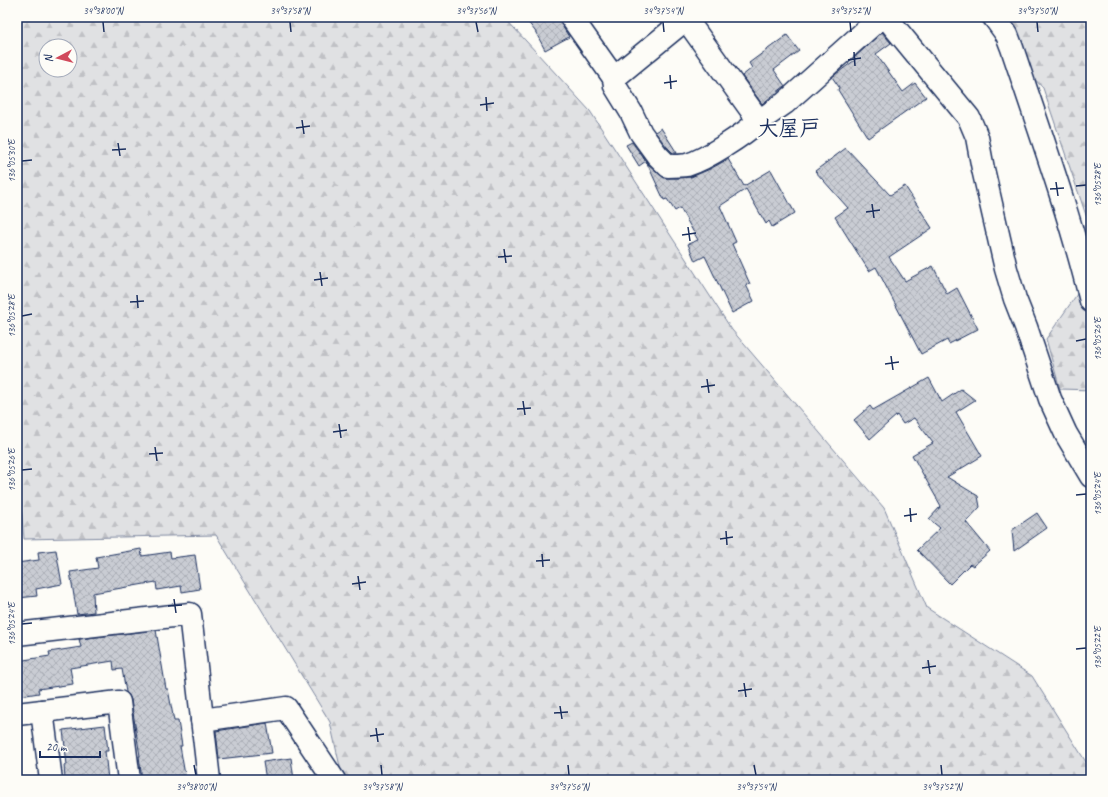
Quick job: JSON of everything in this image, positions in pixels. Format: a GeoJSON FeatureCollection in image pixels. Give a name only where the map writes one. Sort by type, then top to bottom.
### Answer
{"type":"FeatureCollection","features":[{"type":"Feature","properties":{"kind":"street"},"geometry":{"type":"LineString","coordinates":[[571,17],[614,78],[615,86],[641,132],[657,155],[668,166],[686,165],[703,158],[750,129],[759,120],[785,103],[881,17]]}},
{"type":"Feature","properties":{"kind":"street"},"geometry":{"type":"LineString","coordinates":[[886,17],[969,118],[977,136],[1006,269],[1015,299],[1050,399],[1066,434],[1091,476]]}},
{"type":"Feature","properties":{"kind":"street"},"geometry":{"type":"LineString","coordinates":[[994,17],[1006,35],[1015,56],[1069,219],[1091,301]]}},
{"type":"Feature","properties":{"kind":"street"},"geometry":{"type":"LineString","coordinates":[[614,78],[686,19],[759,120]]}},
{"type":"Feature","properties":{"kind":"street"},"geometry":{"type":"LineString","coordinates":[[17,634],[190,614],[209,780]]}},
{"type":"Feature","properties":{"kind":"street"},"geometry":{"type":"LineString","coordinates":[[17,714],[119,702],[129,780]]}},
{"type":"Feature","properties":{"kind":"street"},"geometry":{"type":"LineString","coordinates":[[202,720],[286,708],[334,780]]}},
{"type":"Feature","properties":{"kind":"street"},"geometry":{"type":"LineString","coordinates":[[42,711],[51,780]]}},
{"type":"Feature","properties":{"kind":"green space"},"geometry":{"type":"Polygon","coordinates":[[[17,17],[504,17],[590,111],[732,330],[884,508],[927,608],[1032,676],[1091,770],[1091,780],[343,780],[330,722],[216,535],[24,539],[17,460],[17,17]]]}},
{"type":"Feature","properties":{"kind":"green space"},"geometry":{"type":"Polygon","coordinates":[[[977,17],[1091,17],[1091,230],[1043,88],[977,17]]]}},
{"type":"Feature","properties":{"kind":"green space"},"geometry":{"type":"Polygon","coordinates":[[[1091,274],[1091,390],[1060,389],[1046,339],[1091,274]]]}},
{"type":"Feature","properties":{"kind":"building"},"geometry":{"type":"Polygon","coordinates":[[[524,17],[559,17],[561,24],[569,37],[545,50],[535,31],[524,17]]]}},
{"type":"Feature","properties":{"kind":"building"},"geometry":{"type":"Polygon","coordinates":[[[882,32],[891,43],[876,54],[903,92],[915,83],[926,97],[868,138],[838,90],[839,87],[832,77],[855,60],[854,58],[882,32]]]}},
{"type":"Feature","properties":{"kind":"building"},"geometry":{"type":"Polygon","coordinates":[[[787,35],[799,51],[774,70],[785,86],[762,104],[742,76],[752,68],[749,63],[787,35]]]}},
{"type":"Feature","properties":{"kind":"building"},"geometry":{"type":"Polygon","coordinates":[[[661,128],[677,153],[673,153],[655,132],[661,128]]]}},
{"type":"Feature","properties":{"kind":"building"},"geometry":{"type":"Polygon","coordinates":[[[632,142],[646,161],[639,166],[626,145],[632,142]]]}},
{"type":"Feature","properties":{"kind":"building"},"geometry":{"type":"Polygon","coordinates":[[[846,148],[890,195],[905,186],[932,228],[889,257],[905,281],[933,266],[947,294],[957,288],[978,329],[949,344],[947,340],[921,354],[876,267],[869,271],[835,217],[848,208],[815,171],[846,148]]]}},
{"type":"Feature","properties":{"kind":"building"},"geometry":{"type":"Polygon","coordinates":[[[728,159],[744,186],[771,170],[795,213],[772,227],[769,221],[766,224],[746,189],[720,206],[736,242],[732,244],[750,284],[746,285],[754,301],[732,313],[705,256],[695,261],[688,244],[698,240],[680,208],[675,211],[667,199],[664,200],[646,162],[664,178],[678,178],[691,177],[728,159]]]}},
{"type":"Feature","properties":{"kind":"building"},"geometry":{"type":"Polygon","coordinates":[[[929,378],[942,402],[961,389],[975,400],[956,412],[982,456],[947,477],[978,496],[980,507],[966,522],[990,551],[973,566],[970,564],[950,584],[917,550],[940,528],[929,519],[941,506],[912,455],[933,443],[914,418],[903,424],[897,415],[870,439],[854,420],[870,406],[873,410],[929,378]]]}},
{"type":"Feature","properties":{"kind":"building"},"geometry":{"type":"Polygon","coordinates":[[[1037,513],[1047,528],[1014,551],[1012,530],[1037,513]]]}},
{"type":"Feature","properties":{"kind":"building"},"geometry":{"type":"Polygon","coordinates":[[[141,549],[142,556],[170,552],[171,558],[195,555],[200,589],[182,592],[181,586],[157,590],[156,582],[93,593],[94,612],[77,614],[70,572],[98,568],[96,557],[141,549]]]}},
{"type":"Feature","properties":{"kind":"building"},"geometry":{"type":"Polygon","coordinates":[[[56,550],[62,584],[36,589],[37,596],[18,598],[17,563],[39,560],[38,552],[56,550]]]}},
{"type":"Feature","properties":{"kind":"building"},"geometry":{"type":"Polygon","coordinates":[[[156,630],[166,689],[168,689],[174,721],[178,721],[182,746],[180,746],[185,775],[155,780],[142,780],[140,756],[131,700],[126,692],[122,669],[114,670],[113,661],[70,668],[73,684],[38,689],[39,693],[20,696],[17,661],[50,656],[49,652],[81,647],[79,639],[156,630]]]}},
{"type":"Feature","properties":{"kind":"building"},"geometry":{"type":"Polygon","coordinates":[[[267,723],[272,753],[219,759],[216,731],[267,723]]]}},
{"type":"Feature","properties":{"kind":"building"},"geometry":{"type":"Polygon","coordinates":[[[105,725],[108,751],[105,751],[108,780],[65,780],[64,765],[67,765],[63,730],[105,725]]]}},
{"type":"Feature","properties":{"kind":"building"},"geometry":{"type":"Polygon","coordinates":[[[291,758],[294,780],[266,780],[263,762],[291,758]]]}},
{"type":"Feature","properties":{"kind":"district","name":"大屋戸"},"geometry":{"type":"Point","coordinates":[789,128]}}]}
